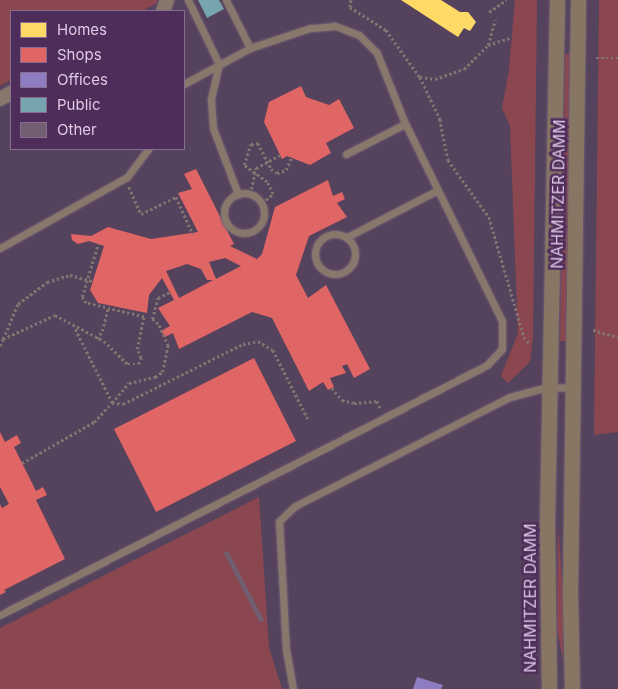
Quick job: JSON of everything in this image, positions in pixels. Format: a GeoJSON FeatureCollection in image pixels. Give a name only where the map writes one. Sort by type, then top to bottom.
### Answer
{"type":"FeatureCollection","features":[{"type":"Feature","properties":{"kind":"main road","name":"NAHMITZER DAMM"},"geometry":{"type":"LineString","coordinates":[[548,689],[548,387],[556,0]]}},
{"type":"Feature","properties":{"kind":"main road","name":"NAHMITZER DAMM"},"geometry":{"type":"LineString","coordinates":[[572,689],[573,388],[578,0]]}},
{"type":"Feature","properties":{"kind":"lane"},"geometry":{"type":"LineString","coordinates":[[188,0],[219,64],[211,100],[213,128],[238,194]]}},
{"type":"Feature","properties":{"kind":"lane"},"geometry":{"type":"LineString","coordinates":[[226,0],[250,48]]}},
{"type":"Feature","properties":{"kind":"lane"},"geometry":{"type":"LineString","coordinates":[[0,616],[488,365],[502,349],[502,321],[405,124],[377,53],[359,35],[335,26],[310,28],[250,48],[185,83]]}},
{"type":"Feature","properties":{"kind":"lane"},"geometry":{"type":"LineString","coordinates":[[346,154],[405,124]]}},
{"type":"Feature","properties":{"kind":"lane"},"geometry":{"type":"LineString","coordinates":[[0,248],[125,179],[147,150]]}},
{"type":"Feature","properties":{"kind":"lane"},"geometry":{"type":"LineString","coordinates":[[347,237],[355,248],[355,262],[339,274],[326,272],[316,263],[318,243],[334,233],[347,237],[438,190]]}},
{"type":"Feature","properties":{"kind":"lane"},"geometry":{"type":"LineString","coordinates":[[238,194],[250,194],[262,203],[265,217],[262,224],[251,233],[238,233],[228,225],[224,213],[228,201],[238,194]]}},
{"type":"Feature","properties":{"kind":"lane"},"geometry":{"type":"LineString","coordinates":[[293,689],[286,650],[279,521],[295,506],[510,397],[548,387],[573,388]]}},
{"type":"Feature","properties":{"kind":"path"},"geometry":{"type":"LineString","coordinates":[[351,0],[350,6],[386,30],[420,77],[440,119],[448,160],[488,218],[524,337],[530,344]]}},
{"type":"Feature","properties":{"kind":"path"},"geometry":{"type":"LineString","coordinates":[[489,12],[506,0]]}},
{"type":"Feature","properties":{"kind":"path"},"geometry":{"type":"LineString","coordinates":[[488,45],[495,20]]}},
{"type":"Feature","properties":{"kind":"path"},"geometry":{"type":"LineString","coordinates":[[420,77],[435,79],[464,69],[488,45],[512,37]]}},
{"type":"Feature","properties":{"kind":"path"},"geometry":{"type":"LineString","coordinates":[[596,58],[618,58]]}},
{"type":"Feature","properties":{"kind":"path"},"geometry":{"type":"LineString","coordinates":[[262,203],[273,194],[266,182],[244,164],[251,144],[258,144],[271,169],[280,173],[288,169],[291,158]]}},
{"type":"Feature","properties":{"kind":"path"},"geometry":{"type":"LineString","coordinates":[[250,194],[257,167],[280,155]]}},
{"type":"Feature","properties":{"kind":"path"},"geometry":{"type":"LineString","coordinates":[[125,179],[141,214],[176,197],[193,234]]}},
{"type":"Feature","properties":{"kind":"path"},"geometry":{"type":"LineString","coordinates":[[3,339],[52,314],[114,349],[128,364],[140,362],[137,349],[144,316],[108,308],[84,300],[87,278],[98,244]]}},
{"type":"Feature","properties":{"kind":"path"},"geometry":{"type":"LineString","coordinates":[[0,346],[18,304],[47,282],[70,275],[93,281]]}},
{"type":"Feature","properties":{"kind":"path"},"geometry":{"type":"LineString","coordinates":[[22,463],[94,422],[129,383],[156,377],[162,372],[168,346],[158,324],[152,319],[158,298],[170,292]]}},
{"type":"Feature","properties":{"kind":"path"},"geometry":{"type":"LineString","coordinates":[[97,338],[102,331],[108,308]]}},
{"type":"Feature","properties":{"kind":"path"},"geometry":{"type":"LineString","coordinates":[[73,325],[112,403]]}},
{"type":"Feature","properties":{"kind":"path"},"geometry":{"type":"LineString","coordinates":[[592,330],[617,335]]}},
{"type":"Feature","properties":{"kind":"path"},"geometry":{"type":"LineString","coordinates":[[112,403],[123,404],[243,344],[258,341],[273,350],[308,419]]}},
{"type":"Feature","properties":{"kind":"path"},"geometry":{"type":"LineString","coordinates":[[332,388],[342,400],[354,403],[377,401],[385,417]]}},
{"type":"Feature","properties":{"kind":"shaded area"},"geometry":{"type":"Polygon","coordinates":[[[0,0],[157,0],[157,3],[144,10],[10,10],[10,81],[0,86],[0,0]]]}},
{"type":"Feature","properties":{"kind":"shaded area"},"geometry":{"type":"Polygon","coordinates":[[[515,0],[537,0],[533,338],[530,362],[508,383],[501,376],[518,333],[510,126],[502,108],[509,70],[515,0]]]}},
{"type":"Feature","properties":{"kind":"shaded area"},"geometry":{"type":"Polygon","coordinates":[[[599,0],[618,0],[618,432],[594,435],[599,0]]]}},
{"type":"Feature","properties":{"kind":"shaded area"},"geometry":{"type":"Polygon","coordinates":[[[565,54],[570,54],[566,341],[560,341],[565,54]]]}},
{"type":"Feature","properties":{"kind":"shaded area"},"geometry":{"type":"Polygon","coordinates":[[[259,497],[269,648],[282,689],[0,689],[0,628],[259,497]]]}},
{"type":"Feature","properties":{"kind":"shaded area"},"geometry":{"type":"Polygon","coordinates":[[[558,526],[563,590],[563,661],[557,629],[558,526]]]}},
{"type":"Feature","properties":{"kind":"building: Homes"},"geometry":{"type":"Polygon","coordinates":[[[401,0],[441,0],[460,12],[468,12],[476,22],[470,31],[464,28],[458,37],[401,0]]]}},
{"type":"Feature","properties":{"kind":"building: Shops"},"geometry":{"type":"Polygon","coordinates":[[[301,86],[306,97],[329,105],[339,99],[354,128],[326,143],[331,153],[310,165],[287,156],[282,159],[264,122],[269,102],[301,86]]]}},
{"type":"Feature","properties":{"kind":"building: Shops"},"geometry":{"type":"Polygon","coordinates":[[[196,169],[234,244],[230,246],[257,259],[262,254],[275,207],[328,180],[333,196],[342,192],[345,199],[337,203],[347,217],[309,236],[296,275],[308,298],[326,285],[370,369],[354,378],[347,364],[342,366],[346,373],[330,378],[334,387],[328,390],[323,382],[309,391],[272,318],[252,312],[179,349],[173,333],[165,337],[161,331],[170,326],[158,308],[174,300],[162,278],[149,295],[147,313],[98,303],[90,290],[104,246],[89,241],[78,244],[72,240],[71,234],[91,236],[108,227],[151,239],[198,232],[178,193],[192,189],[184,174],[196,169]],[[225,258],[209,262],[216,279],[241,266],[225,258]],[[187,264],[166,271],[179,298],[213,280],[207,280],[201,269],[187,264]]]}},
{"type":"Feature","properties":{"kind":"building: Shops"},"geometry":{"type":"Polygon","coordinates":[[[254,358],[296,441],[156,512],[114,429],[254,358]]]}},
{"type":"Feature","properties":{"kind":"building: Shops"},"geometry":{"type":"Polygon","coordinates":[[[0,432],[5,442],[17,435],[21,443],[14,447],[36,491],[43,487],[47,495],[36,500],[65,559],[4,590],[6,592],[0,595],[0,504],[2,508],[9,504],[0,487],[0,432]]]}},
{"type":"Feature","properties":{"kind":"building: Offices"},"geometry":{"type":"Polygon","coordinates":[[[417,677],[443,685],[441,689],[413,689],[417,677]]]}},
{"type":"Feature","properties":{"kind":"building: Public"},"geometry":{"type":"Polygon","coordinates":[[[198,0],[219,0],[224,9],[207,18],[198,0]]]}},
{"type":"Feature","properties":{"kind":"building: Other"},"geometry":{"type":"Polygon","coordinates":[[[228,551],[264,620],[260,623],[224,553],[228,551]]]}}]}
